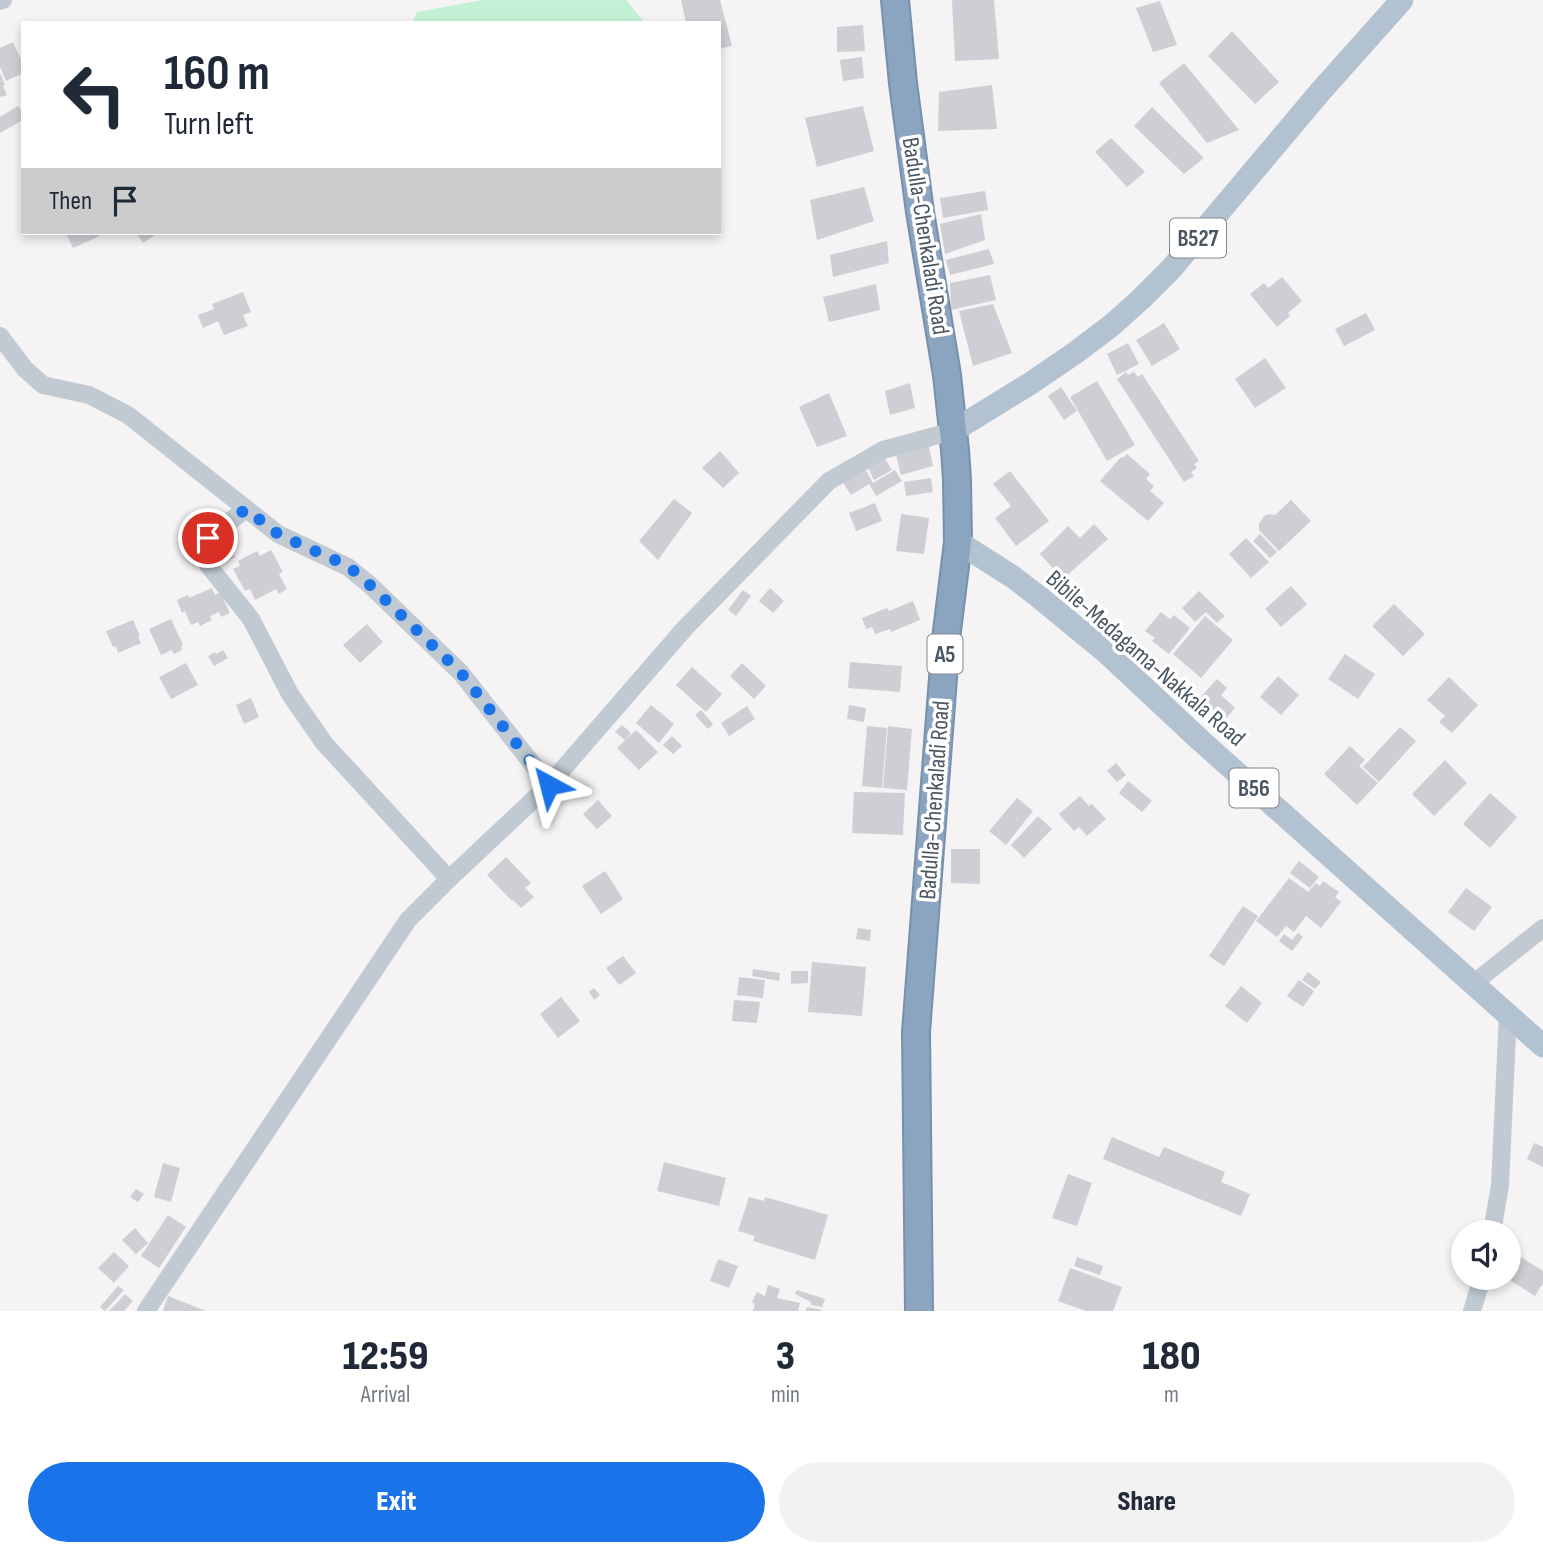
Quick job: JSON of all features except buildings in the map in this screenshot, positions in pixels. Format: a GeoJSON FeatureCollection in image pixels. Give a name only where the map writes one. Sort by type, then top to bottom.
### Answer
{"type":"FeatureCollection","features":[{"type":"Feature","properties":{"kind":"highway","name":"Badulla-Chenkaladi Road"},"geometry":{"type":"LineString","coordinates":[[895,0],[912,151],[947,375],[956,470],[958,542],[946,639],[916,1032],[919,1311]]}},
{"type":"Feature","properties":{"kind":"main road","name":"B527"},"geometry":{"type":"LineString","coordinates":[[953,430],[1075,353],[1141,299],[1171,269],[1320,92],[1402,0]]}},
{"type":"Feature","properties":{"kind":"main road","name":"Bibile-Medagama-Nakkala Road"},"geometry":{"type":"LineString","coordinates":[[958,542],[1013,577],[1105,652],[1543,1046]]}},
{"type":"Feature","properties":{"kind":"street"},"geometry":{"type":"LineString","coordinates":[[0,335],[25,369],[43,385],[89,395],[128,415],[278,534],[348,566],[461,673],[549,785]]}},
{"type":"Feature","properties":{"kind":"street"},"geometry":{"type":"LineString","coordinates":[[146,1311],[408,919],[549,785],[685,628],[829,481],[883,450],[953,430]]}},
{"type":"Feature","properties":{"kind":"street"},"geometry":{"type":"LineString","coordinates":[[246,509],[208,538],[204,545],[208,565],[251,619],[290,694],[324,743],[449,878]]}},
{"type":"Feature","properties":{"kind":"street"},"geometry":{"type":"LineString","coordinates":[[1474,984],[1543,928]]}},
{"type":"Feature","properties":{"kind":"street"},"geometry":{"type":"LineString","coordinates":[[1494,1220],[1500,1185],[1508,1013]]}},
{"type":"Feature","properties":{"kind":"street"},"geometry":{"type":"LineString","coordinates":[[1472,1311],[1478,1290]]}},
{"type":"Feature","properties":{"kind":"green space"},"geometry":{"type":"Polygon","coordinates":[[[483,0],[626,0],[643,21],[413,21],[417,12],[483,0]]]}},
{"type":"Feature","properties":{"kind":"route"},"geometry":{"type":"LineString","coordinates":[[208,538],[246,509],[278,534],[348,566],[461,673],[549,785]]}}]}
